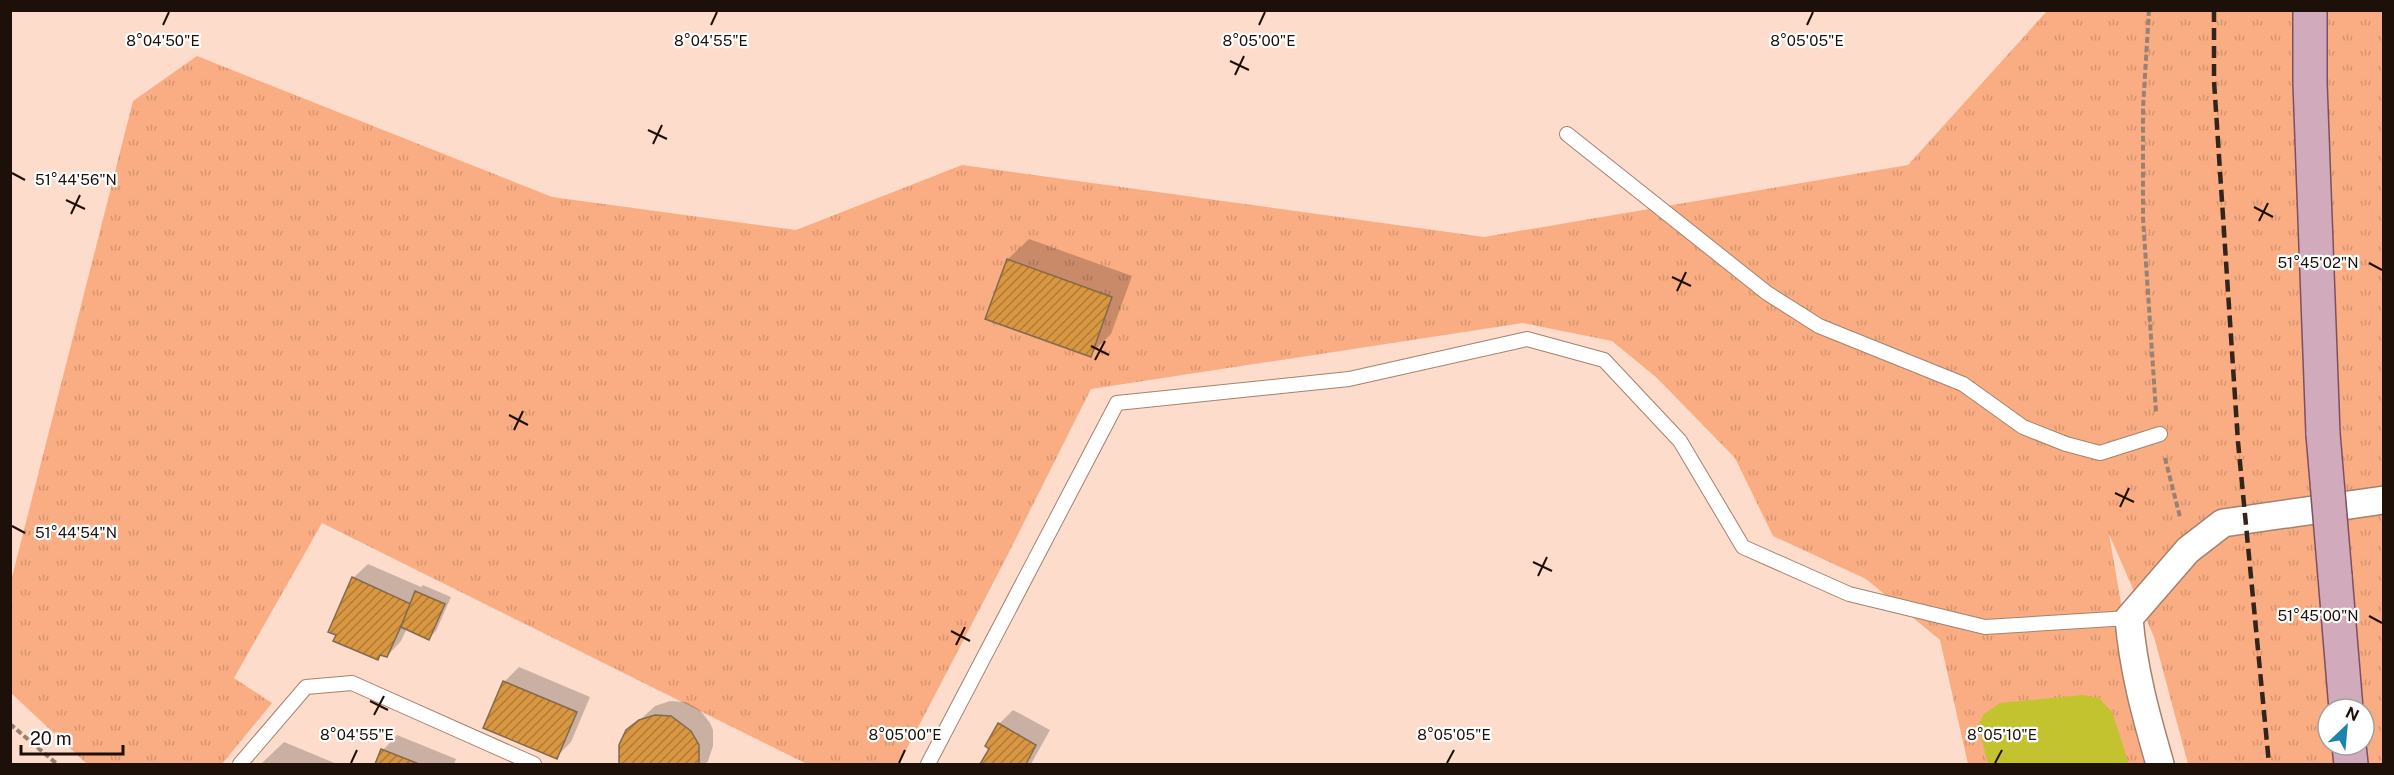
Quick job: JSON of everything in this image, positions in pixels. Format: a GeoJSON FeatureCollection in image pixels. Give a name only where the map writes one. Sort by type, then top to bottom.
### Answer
{"type":"FeatureCollection","features":[{"type":"Feature","properties":{"kind":"main road"},"geometry":{"type":"LineString","coordinates":[[2310,10],[2310,83],[2323,434],[2345,697]]}},
{"type":"Feature","properties":{"kind":"street"},"geometry":{"type":"LineString","coordinates":[[2160,765],[2140,698],[2129,618],[2188,550],[2223,523],[2384,500]]}},
{"type":"Feature","properties":{"kind":"lane"},"geometry":{"type":"LineString","coordinates":[[1567,135],[1767,293],[1819,326],[1963,384],[2023,427],[2066,444],[2100,453],[2160,434]]}},
{"type":"Feature","properties":{"kind":"lane"},"geometry":{"type":"LineString","coordinates":[[928,765],[1117,403],[1349,379],[1527,339],[1604,360],[1680,441],[1743,547],[1849,594],[1985,627],[2129,618]]}},
{"type":"Feature","properties":{"kind":"lane"},"geometry":{"type":"LineString","coordinates":[[240,765],[306,687],[352,683],[534,765]]}},
{"type":"Feature","properties":{"kind":"path"},"geometry":{"type":"LineString","coordinates":[[2149,10],[2143,108],[2143,218],[2155,409],[2166,466],[2188,550]]}},
{"type":"Feature","properties":{"kind":"path"},"geometry":{"type":"LineString","coordinates":[[10,724],[57,765]]}},
{"type":"Feature","properties":{"kind":"green space"},"geometry":{"type":"Polygon","coordinates":[[[2047,11],[2383,11],[2383,764],[2188,764],[2154,637],[2109,534],[2149,764],[1968,764],[1940,640],[1866,579],[1773,536],[1735,458],[1657,378],[1612,341],[1523,323],[1091,389],[899,764],[807,764],[322,523],[234,678],[272,703],[222,764],[87,764],[11,693],[11,581],[133,101],[197,56],[552,197],[796,230],[962,165],[1484,237],[1908,165],[2047,11]]]}},
{"type":"Feature","properties":{"kind":"shaded area"},"geometry":{"type":"Polygon","coordinates":[[[2083,695],[2099,698],[2112,712],[2129,764],[1988,764],[1978,725],[1984,714],[2000,703],[2083,695]]]}},
{"type":"Feature","properties":{"kind":"building"},"geometry":{"type":"Polygon","coordinates":[[[1007,259],[1112,297],[1091,357],[985,319],[1007,259]]]}},
{"type":"Feature","properties":{"kind":"building"},"geometry":{"type":"Polygon","coordinates":[[[352,577],[411,604],[387,657],[380,655],[378,660],[333,641],[336,635],[328,632],[352,577]]]}},
{"type":"Feature","properties":{"kind":"building"},"geometry":{"type":"Polygon","coordinates":[[[415,591],[445,604],[429,640],[401,627],[415,591]]]}},
{"type":"Feature","properties":{"kind":"building"},"geometry":{"type":"Polygon","coordinates":[[[503,681],[577,712],[557,759],[483,728],[503,681]]]}},
{"type":"Feature","properties":{"kind":"building"},"geometry":{"type":"Polygon","coordinates":[[[655,715],[671,716],[691,731],[699,745],[699,764],[619,764],[619,745],[626,730],[639,720],[655,715]]]}},
{"type":"Feature","properties":{"kind":"building"},"geometry":{"type":"Polygon","coordinates":[[[998,723],[1036,745],[1026,764],[980,764],[989,749],[985,746],[998,723]]]}},
{"type":"Feature","properties":{"kind":"building"},"geometry":{"type":"Polygon","coordinates":[[[381,749],[419,764],[375,764],[381,749]]]}},
{"type":"Feature","properties":{"kind":"railway"},"geometry":{"type":"LineString","coordinates":[[2214,10],[2214,81],[2238,442],[2269,764]]}}]}
